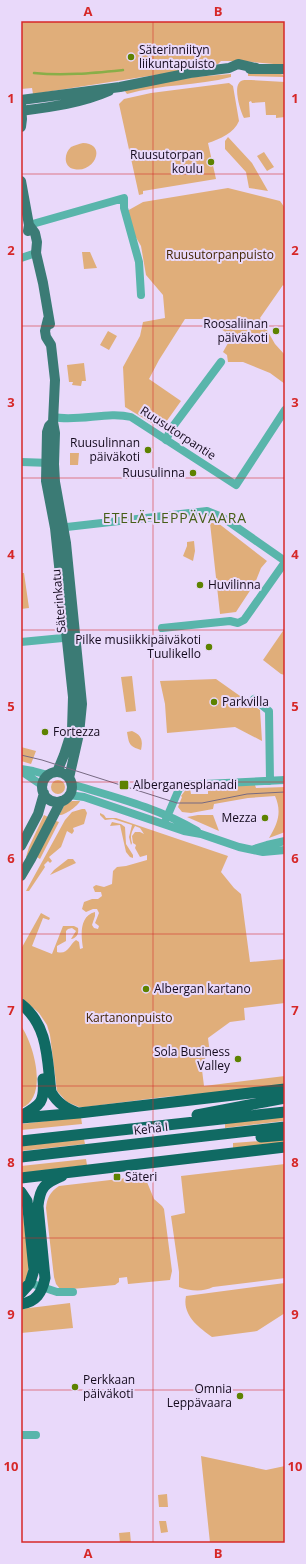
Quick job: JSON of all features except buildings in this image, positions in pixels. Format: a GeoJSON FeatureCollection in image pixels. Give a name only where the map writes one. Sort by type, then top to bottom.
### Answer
{"type":"FeatureCollection","features":[{"type":"Feature","properties":{"kind":"highway"},"geometry":{"type":"LineString","coordinates":[[21,1004],[35,1018],[40,1027],[44,1040],[51,1092],[61,1105],[79,1113]]}},
{"type":"Feature","properties":{"kind":"highway"},"geometry":{"type":"LineString","coordinates":[[21,1014],[33,1028],[37,1039],[40,1052],[44,1095],[39,1105],[21,1117]]}},
{"type":"Feature","properties":{"kind":"highway"},"geometry":{"type":"LineString","coordinates":[[21,1117],[79,1113],[285,1089]]}},
{"type":"Feature","properties":{"kind":"highway"},"geometry":{"type":"LineString","coordinates":[[167,1121],[285,1098]]}},
{"type":"Feature","properties":{"kind":"highway","name":"Kehä I"},"geometry":{"type":"LineString","coordinates":[[21,1141],[140,1128],[167,1121],[285,1112]]}},
{"type":"Feature","properties":{"kind":"highway","name":"Kehä I"},"geometry":{"type":"LineString","coordinates":[[21,1157],[285,1127]]}},
{"type":"Feature","properties":{"kind":"highway"},"geometry":{"type":"LineString","coordinates":[[189,1138],[223,1140],[285,1135]]}},
{"type":"Feature","properties":{"kind":"highway"},"geometry":{"type":"LineString","coordinates":[[21,1178],[285,1147]]}},
{"type":"Feature","properties":{"kind":"highway"},"geometry":{"type":"LineString","coordinates":[[21,1304],[35,1299],[42,1288],[44,1270],[38,1206],[39,1196],[42,1189],[47,1184],[73,1172]]}},
{"type":"Feature","properties":{"kind":"highway"},"geometry":{"type":"LineString","coordinates":[[21,1192],[27,1201],[34,1270],[30,1283],[21,1293]]}},
{"type":"Feature","properties":{"kind":"main road"},"geometry":{"type":"LineString","coordinates":[[21,127],[21,106],[76,102],[95,97],[120,87],[190,73],[229,68],[239,71],[256,68],[285,69]]}},
{"type":"Feature","properties":{"kind":"main road","name":"Säterinkatu"},"geometry":{"type":"LineString","coordinates":[[21,181],[29,225],[28,235],[30,244],[36,253],[43,283],[48,319],[53,336],[51,345],[55,380],[53,420],[55,433],[49,463],[55,482],[71,637],[82,704],[81,720],[70,781]]}},
{"type":"Feature","properties":{"kind":"main road","name":"Säterinkatu"},"geometry":{"type":"LineString","coordinates":[[52,774],[66,749],[72,730],[71,637]]}},
{"type":"Feature","properties":{"kind":"main road"},"geometry":{"type":"LineString","coordinates":[[21,846],[38,814],[44,790],[44,780],[52,774],[64,773],[70,781],[71,790],[21,876]]}},
{"type":"Feature","properties":{"kind":"main road"},"geometry":{"type":"LineString","coordinates":[[44,790],[51,800],[65,798]]}},
{"type":"Feature","properties":{"kind":"street"},"geometry":{"type":"LineString","coordinates":[[29,225],[124,198],[124,208],[139,262],[141,295]]}},
{"type":"Feature","properties":{"kind":"street"},"geometry":{"type":"LineString","coordinates":[[21,258],[36,253]]}},
{"type":"Feature","properties":{"kind":"street"},"geometry":{"type":"LineString","coordinates":[[166,440],[171,429],[221,362]]}},
{"type":"Feature","properties":{"kind":"street","name":"Ruusutorpantie"},"geometry":{"type":"LineString","coordinates":[[53,420],[131,417],[236,486],[285,410]]}},
{"type":"Feature","properties":{"kind":"street"},"geometry":{"type":"LineString","coordinates":[[21,462],[49,463]]}},
{"type":"Feature","properties":{"kind":"street"},"geometry":{"type":"LineString","coordinates":[[59,527],[207,511],[222,516],[285,562],[244,620],[238,623],[230,621],[162,628]]}},
{"type":"Feature","properties":{"kind":"street"},"geometry":{"type":"LineString","coordinates":[[21,642],[71,637]]}},
{"type":"Feature","properties":{"kind":"street"},"geometry":{"type":"LineString","coordinates":[[254,699],[268,711],[270,781]]}},
{"type":"Feature","properties":{"kind":"street"},"geometry":{"type":"LineString","coordinates":[[21,770],[52,774]]}},
{"type":"Feature","properties":{"kind":"street"},"geometry":{"type":"LineString","coordinates":[[21,770],[44,790]]}},
{"type":"Feature","properties":{"kind":"street"},"geometry":{"type":"LineString","coordinates":[[165,820],[179,789],[184,785],[285,780]]}},
{"type":"Feature","properties":{"kind":"street"},"geometry":{"type":"LineString","coordinates":[[70,781],[155,810],[165,820]]}},
{"type":"Feature","properties":{"kind":"street"},"geometry":{"type":"LineString","coordinates":[[65,798],[84,797],[165,820],[186,824],[201,834],[240,847],[263,852],[285,850]]}},
{"type":"Feature","properties":{"kind":"street"},"geometry":{"type":"LineString","coordinates":[[254,849],[285,842]]}},
{"type":"Feature","properties":{"kind":"street"},"geometry":{"type":"LineString","coordinates":[[30,1283],[57,1292],[73,1292]]}},
{"type":"Feature","properties":{"kind":"street"},"geometry":{"type":"LineString","coordinates":[[21,1435],[36,1435]]}},
{"type":"Feature","properties":{"kind":"green space","name":"Säterinniityn liikuntapuisto"},"geometry":{"type":"Polygon","coordinates":[[[21,21],[285,21],[285,65],[241,61],[221,61],[218,64],[194,69],[33,94],[32,88],[21,89],[21,21]]]}},
{"type":"Feature","properties":{"kind":"green space"},"geometry":{"type":"Polygon","coordinates":[[[248,73],[276,73],[285,75],[283,75],[284,77],[248,76],[248,73]]]}},
{"type":"Feature","properties":{"kind":"green space"},"geometry":{"type":"Polygon","coordinates":[[[231,74],[231,77],[218,80],[153,88],[127,94],[124,90],[194,77],[231,74]]]}},
{"type":"Feature","properties":{"kind":"green space"},"geometry":{"type":"Polygon","coordinates":[[[251,80],[285,82],[285,117],[276,118],[276,115],[266,115],[265,102],[252,103],[251,101],[249,102],[250,117],[244,118],[238,100],[237,90],[241,81],[251,80]]]}},
{"type":"Feature","properties":{"kind":"green space"},"geometry":{"type":"Polygon","coordinates":[[[229,83],[233,86],[239,121],[230,132],[208,143],[216,179],[143,191],[143,194],[139,195],[119,104],[124,99],[151,93],[229,83]]]}},
{"type":"Feature","properties":{"kind":"green space"},"geometry":{"type":"Polygon","coordinates":[[[228,137],[252,163],[268,191],[249,188],[246,172],[225,149],[225,141],[228,137]]]}},
{"type":"Feature","properties":{"kind":"green space"},"geometry":{"type":"Polygon","coordinates":[[[83,143],[91,145],[95,148],[95,158],[87,167],[81,169],[70,168],[66,163],[67,153],[71,147],[83,143]]]}},
{"type":"Feature","properties":{"kind":"green space"},"geometry":{"type":"Polygon","coordinates":[[[264,152],[274,167],[267,171],[257,156],[264,152]]]}},
{"type":"Feature","properties":{"kind":"green space","name":"Ruusutorpanpuisto"},"geometry":{"type":"Polygon","coordinates":[[[228,188],[280,201],[285,208],[285,287],[283,285],[260,318],[275,344],[285,355],[285,384],[270,373],[243,362],[228,362],[227,355],[223,352],[232,336],[205,319],[185,319],[159,360],[149,379],[181,401],[160,428],[125,407],[123,367],[140,336],[143,322],[165,318],[163,295],[146,275],[141,246],[134,234],[127,211],[143,202],[228,188]]]}},
{"type":"Feature","properties":{"kind":"green space"},"geometry":{"type":"Polygon","coordinates":[[[82,252],[90,252],[97,268],[84,269],[82,252]]]}},
{"type":"Feature","properties":{"kind":"green space"},"geometry":{"type":"Polygon","coordinates":[[[108,331],[117,336],[109,350],[100,345],[108,331]]]}},
{"type":"Feature","properties":{"kind":"green space"},"geometry":{"type":"Polygon","coordinates":[[[84,363],[86,381],[82,381],[81,386],[72,385],[73,382],[69,382],[67,365],[84,363]]]}},
{"type":"Feature","properties":{"kind":"green space"},"geometry":{"type":"Polygon","coordinates":[[[70,453],[79,453],[78,465],[70,465],[70,453]]]}},
{"type":"Feature","properties":{"kind":"green space"},"geometry":{"type":"Polygon","coordinates":[[[210,523],[218,523],[267,561],[261,568],[255,583],[236,612],[220,614],[210,523]]]}},
{"type":"Feature","properties":{"kind":"green space"},"geometry":{"type":"Polygon","coordinates":[[[194,541],[195,551],[193,561],[183,556],[187,542],[194,541]]]}},
{"type":"Feature","properties":{"kind":"green space"},"geometry":{"type":"Polygon","coordinates":[[[21,573],[24,573],[29,608],[21,609],[21,573]]]}},
{"type":"Feature","properties":{"kind":"green space"},"geometry":{"type":"Polygon","coordinates":[[[285,628],[285,675],[281,674],[263,660],[285,628]]]}},
{"type":"Feature","properties":{"kind":"green space"},"geometry":{"type":"Polygon","coordinates":[[[132,676],[136,711],[126,712],[121,677],[132,676]]]}},
{"type":"Feature","properties":{"kind":"green space"},"geometry":{"type":"Polygon","coordinates":[[[216,679],[260,710],[262,741],[235,727],[167,733],[165,704],[160,681],[216,679]]]}},
{"type":"Feature","properties":{"kind":"green space"},"geometry":{"type":"Polygon","coordinates":[[[132,731],[140,736],[142,744],[141,750],[132,746],[129,742],[127,732],[132,731]]]}},
{"type":"Feature","properties":{"kind":"green space"},"geometry":{"type":"Polygon","coordinates":[[[21,747],[36,751],[31,764],[21,761],[21,747]]]}},
{"type":"Feature","properties":{"kind":"green space"},"geometry":{"type":"Polygon","coordinates":[[[58,780],[63,782],[65,787],[63,792],[58,794],[53,792],[51,787],[53,782],[58,780]]]}},
{"type":"Feature","properties":{"kind":"green space"},"geometry":{"type":"Polygon","coordinates":[[[255,785],[256,788],[285,787],[285,832],[269,838],[277,822],[279,812],[275,796],[248,798],[214,804],[213,809],[191,813],[182,812],[178,807],[182,797],[181,796],[187,788],[190,788],[191,794],[208,794],[208,787],[255,785]]]}},
{"type":"Feature","properties":{"kind":"green space"},"geometry":{"type":"Polygon","coordinates":[[[72,801],[80,801],[71,810],[59,815],[65,804],[72,801]]]}},
{"type":"Feature","properties":{"kind":"green space"},"geometry":{"type":"Polygon","coordinates":[[[85,809],[87,813],[84,824],[73,828],[74,831],[72,834],[67,831],[61,847],[49,857],[52,861],[50,863],[48,861],[44,865],[45,867],[29,891],[26,891],[65,820],[72,812],[85,809]]]}},
{"type":"Feature","properties":{"kind":"green space","name":"Kartanonpuisto"},"geometry":{"type":"Polygon","coordinates":[[[100,813],[106,818],[116,818],[228,856],[221,872],[241,894],[250,962],[285,959],[285,1003],[244,1008],[245,1020],[230,1022],[208,1038],[210,1054],[201,1062],[204,1086],[285,1076],[285,1086],[164,1097],[85,1107],[79,1107],[67,1102],[57,1091],[50,1035],[47,1025],[39,1013],[21,997],[21,949],[41,913],[50,918],[49,920],[43,918],[32,946],[52,954],[63,926],[74,926],[78,928],[77,935],[75,938],[71,939],[76,931],[72,928],[68,929],[66,931],[66,941],[57,946],[57,952],[61,953],[66,951],[76,940],[79,942],[80,949],[83,948],[82,927],[86,918],[95,912],[92,925],[94,928],[98,929],[99,926],[95,923],[99,913],[97,909],[86,912],[82,909],[84,902],[92,899],[98,899],[102,896],[101,892],[95,892],[93,887],[96,885],[104,887],[112,884],[113,871],[117,867],[147,860],[147,855],[140,857],[135,848],[136,845],[133,843],[132,836],[135,832],[144,834],[140,828],[135,826],[131,834],[131,845],[129,837],[132,825],[113,819],[105,820],[100,813]]]}},
{"type":"Feature","properties":{"kind":"green space"},"geometry":{"type":"Polygon","coordinates":[[[44,815],[50,818],[27,858],[29,847],[44,815]]]}},
{"type":"Feature","properties":{"kind":"green space"},"geometry":{"type":"Polygon","coordinates":[[[213,815],[219,831],[187,817],[213,815]]]}},
{"type":"Feature","properties":{"kind":"green space"},"geometry":{"type":"Polygon","coordinates":[[[56,821],[59,822],[40,859],[37,857],[56,821]]]}},
{"type":"Feature","properties":{"kind":"green space"},"geometry":{"type":"Polygon","coordinates":[[[112,822],[121,824],[125,827],[126,844],[133,855],[133,858],[126,852],[120,825],[110,826],[112,822]]]}},
{"type":"Feature","properties":{"kind":"green space"},"geometry":{"type":"Polygon","coordinates":[[[68,859],[73,859],[76,863],[50,875],[54,870],[68,859]]]}},
{"type":"Feature","properties":{"kind":"green space"},"geometry":{"type":"Polygon","coordinates":[[[21,1026],[26,1034],[34,1057],[37,1082],[35,1094],[30,1102],[21,1108],[21,1026]]]}},
{"type":"Feature","properties":{"kind":"green space"},"geometry":{"type":"Polygon","coordinates":[[[81,1117],[82,1124],[21,1130],[21,1124],[81,1117]]]}},
{"type":"Feature","properties":{"kind":"green space"},"geometry":{"type":"Polygon","coordinates":[[[284,1117],[284,1121],[225,1128],[225,1123],[284,1117]]]}},
{"type":"Feature","properties":{"kind":"green space"},"geometry":{"type":"Polygon","coordinates":[[[84,1139],[85,1144],[21,1151],[21,1146],[84,1139]]]}},
{"type":"Feature","properties":{"kind":"green space"},"geometry":{"type":"Polygon","coordinates":[[[285,1139],[285,1143],[233,1148],[233,1143],[285,1139]]]}},
{"type":"Feature","properties":{"kind":"green space"},"geometry":{"type":"Polygon","coordinates":[[[86,1159],[87,1165],[21,1173],[21,1166],[86,1159]]]}},
{"type":"Feature","properties":{"kind":"green space"},"geometry":{"type":"Polygon","coordinates":[[[285,1164],[285,1278],[213,1287],[201,1290],[192,1290],[179,1287],[179,1272],[171,1216],[185,1213],[181,1176],[285,1164]]]}},
{"type":"Feature","properties":{"kind":"green space"},"geometry":{"type":"Polygon","coordinates":[[[136,1177],[147,1182],[154,1199],[164,1209],[172,1271],[170,1280],[128,1284],[127,1277],[119,1278],[119,1282],[115,1285],[61,1290],[56,1284],[54,1277],[46,1208],[47,1201],[53,1191],[59,1186],[136,1177]]]}},
{"type":"Feature","properties":{"kind":"green space"},"geometry":{"type":"Polygon","coordinates":[[[21,1197],[29,1264],[27,1278],[21,1286],[21,1197]]]}},
{"type":"Feature","properties":{"kind":"green space"},"geometry":{"type":"Polygon","coordinates":[[[285,1283],[285,1313],[257,1331],[212,1337],[192,1320],[186,1309],[186,1296],[285,1283]]]}},
{"type":"Feature","properties":{"kind":"green space"},"geometry":{"type":"Polygon","coordinates":[[[70,1303],[73,1328],[21,1333],[21,1309],[70,1303]]]}},
{"type":"Feature","properties":{"kind":"green space"},"geometry":{"type":"Polygon","coordinates":[[[201,1456],[266,1470],[285,1466],[285,1543],[210,1543],[201,1456]]]}},
{"type":"Feature","properties":{"kind":"green space"},"geometry":{"type":"Polygon","coordinates":[[[167,1494],[168,1507],[159,1507],[158,1495],[167,1494]]]}},
{"type":"Feature","properties":{"kind":"green space"},"geometry":{"type":"Polygon","coordinates":[[[159,1521],[166,1521],[168,1532],[161,1533],[159,1521]]]}},
{"type":"Feature","properties":{"kind":"green space"},"geometry":{"type":"Polygon","coordinates":[[[130,1532],[131,1543],[120,1543],[119,1533],[130,1532]]]}},
{"type":"Feature","properties":{"kind":"waterway"},"geometry":{"type":"LineString","coordinates":[[34,73],[67,74],[123,70]]}},
{"type":"Feature","properties":{"kind":"tram line"},"geometry":{"type":"LineString","coordinates":[[21,755],[42,760],[177,803],[202,803],[247,794],[285,792]]}},
{"type":"Feature","properties":{"kind":"place","name":"Säterinniityn liikuntapuisto"},"geometry":{"type":"Point","coordinates":[131,57]}},
{"type":"Feature","properties":{"kind":"place","name":"Ruusutorpan koulu"},"geometry":{"type":"Point","coordinates":[211,162]}},
{"type":"Feature","properties":{"kind":"place","name":"Roosaliinan päiväkoti"},"geometry":{"type":"Point","coordinates":[276,331]}},
{"type":"Feature","properties":{"kind":"place","name":"Ruusulinnan päiväkoti"},"geometry":{"type":"Point","coordinates":[148,450]}},
{"type":"Feature","properties":{"kind":"place","name":"Ruusulinna"},"geometry":{"type":"Point","coordinates":[193,473]}},
{"type":"Feature","properties":{"kind":"place","name":"Huvilinna"},"geometry":{"type":"Point","coordinates":[200,585]}},
{"type":"Feature","properties":{"kind":"place","name":"Pilke musiikkipäiväkoti Tuulikello"},"geometry":{"type":"Point","coordinates":[209,647]}},
{"type":"Feature","properties":{"kind":"place","name":"Parkvilla"},"geometry":{"type":"Point","coordinates":[214,702]}},
{"type":"Feature","properties":{"kind":"place","name":"Fortezza"},"geometry":{"type":"Point","coordinates":[45,732]}},
{"type":"Feature","properties":{"kind":"place","name":"Alberganesplanadi"},"geometry":{"type":"Point","coordinates":[124,785]}},
{"type":"Feature","properties":{"kind":"place","name":"Mezza"},"geometry":{"type":"Point","coordinates":[265,818]}},
{"type":"Feature","properties":{"kind":"place","name":"Albergan kartano"},"geometry":{"type":"Point","coordinates":[146,989]}},
{"type":"Feature","properties":{"kind":"place","name":"Sola Business Valley"},"geometry":{"type":"Point","coordinates":[238,1059]}},
{"type":"Feature","properties":{"kind":"place","name":"Säteri"},"geometry":{"type":"Point","coordinates":[117,1177]}},
{"type":"Feature","properties":{"kind":"place","name":"Perkkaan päiväkoti"},"geometry":{"type":"Point","coordinates":[75,1387]}},
{"type":"Feature","properties":{"kind":"place","name":"Omnia Leppävaara"},"geometry":{"type":"Point","coordinates":[240,1396]}},
{"type":"Feature","properties":{"kind":"district","name":"ETELÄ-LEPPÄVAARA"},"geometry":{"type":"Point","coordinates":[175,518]}}]}
